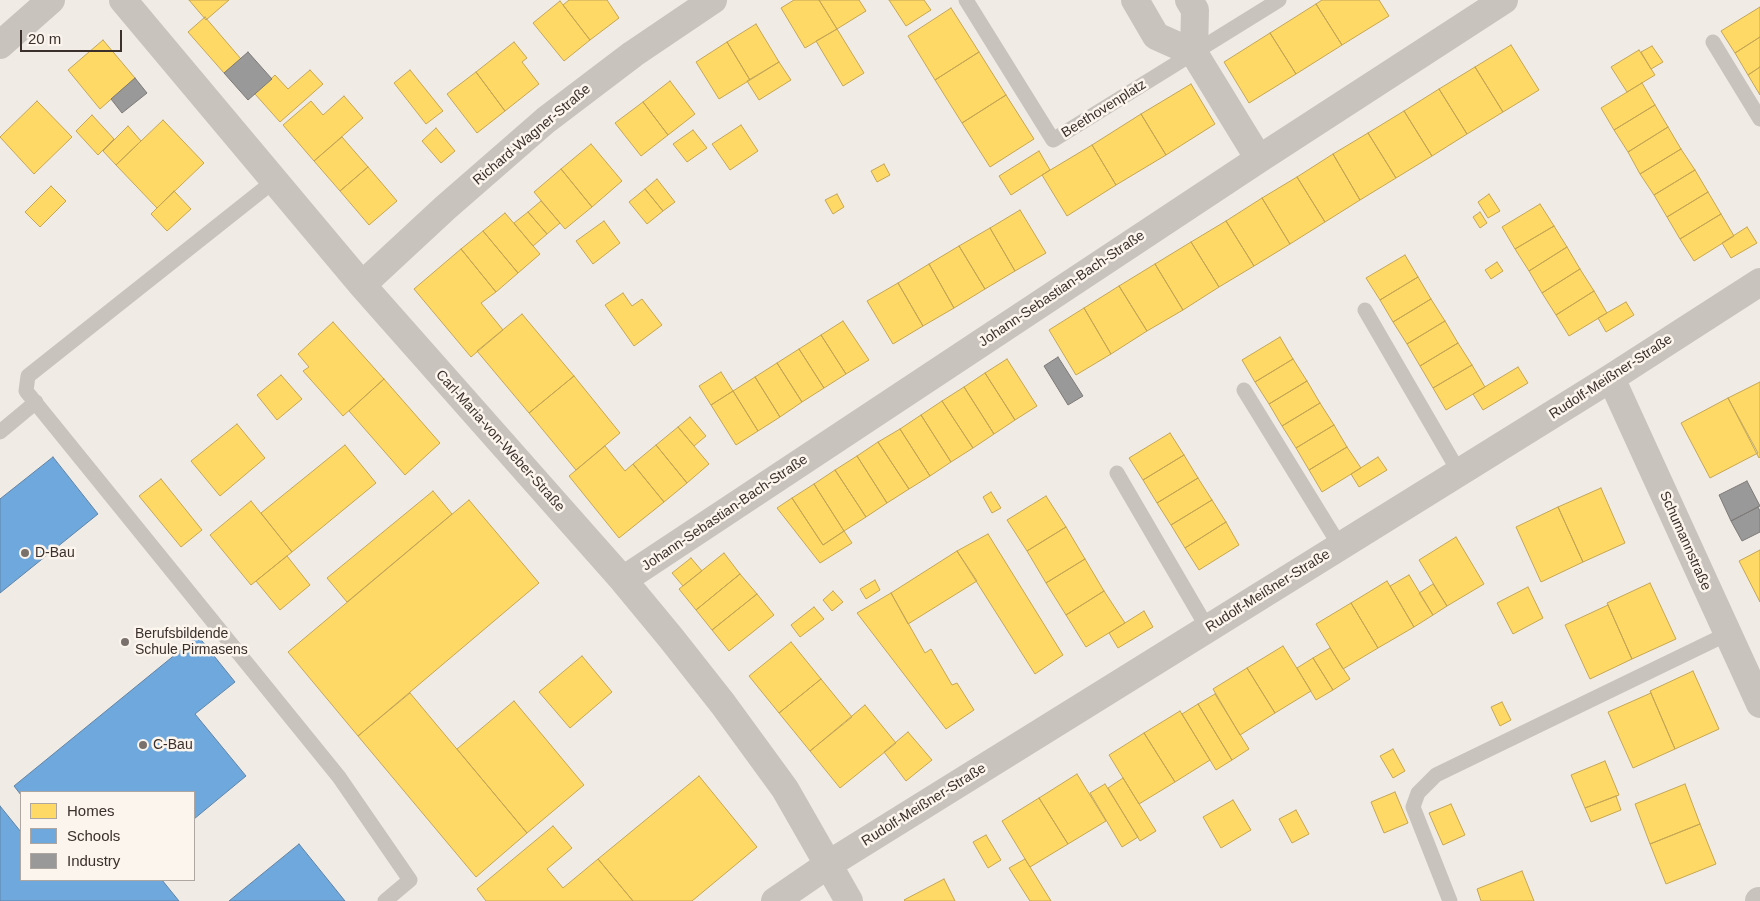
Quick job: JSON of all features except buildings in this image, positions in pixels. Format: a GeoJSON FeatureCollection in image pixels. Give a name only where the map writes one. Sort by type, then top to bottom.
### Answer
{"type":"FeatureCollection","features":[{"type":"Feature","properties":{"kind":"street"},"geometry":{"type":"LineString","coordinates":[[0,45],[51,0]]}},
{"type":"Feature","properties":{"kind":"street","name":"Carl-Maria-von-Weber-Straße"},"geometry":{"type":"LineString","coordinates":[[123,0],[362,285],[623,580],[723,704],[774,773],[850,901]]}},
{"type":"Feature","properties":{"kind":"street","name":"Richard-Wagner-Straße"},"geometry":{"type":"LineString","coordinates":[[362,285],[445,208],[546,120],[632,54],[713,0]]}},
{"type":"Feature","properties":{"kind":"street"},"geometry":{"type":"LineString","coordinates":[[1135,0],[1156,36],[1194,53]]}},
{"type":"Feature","properties":{"kind":"street"},"geometry":{"type":"LineString","coordinates":[[1189,0],[1195,10],[1194,53],[1259,159]]}},
{"type":"Feature","properties":{"kind":"street","name":"Johann-Sebastian-Bach-Straße"},"geometry":{"type":"LineString","coordinates":[[623,580],[1259,159],[1504,0]]}},
{"type":"Feature","properties":{"kind":"street","name":"Rudolf-Meißner-Straße"},"geometry":{"type":"LineString","coordinates":[[775,901],[829,864],[1611,378],[1760,282]]}},
{"type":"Feature","properties":{"kind":"street","name":"Schumannstraße"},"geometry":{"type":"LineString","coordinates":[[1611,378],[1760,704]]}},
{"type":"Feature","properties":{"kind":"lane","name":"Beethovenplatz"},"geometry":{"type":"LineString","coordinates":[[966,0],[1053,140],[1279,0]]}},
{"type":"Feature","properties":{"kind":"lane"},"geometry":{"type":"LineString","coordinates":[[1713,42],[1760,119]]}},
{"type":"Feature","properties":{"kind":"lane"},"geometry":{"type":"LineString","coordinates":[[274,181],[28,376],[26,391],[339,777],[410,880],[386,901]]}},
{"type":"Feature","properties":{"kind":"lane"},"geometry":{"type":"LineString","coordinates":[[1365,310],[1459,472]]}},
{"type":"Feature","properties":{"kind":"lane"},"geometry":{"type":"LineString","coordinates":[[1244,390],[1340,546]]}},
{"type":"Feature","properties":{"kind":"lane"},"geometry":{"type":"LineString","coordinates":[[0,432],[36,402]]}},
{"type":"Feature","properties":{"kind":"lane"},"geometry":{"type":"LineString","coordinates":[[1117,474],[1208,629]]}},
{"type":"Feature","properties":{"kind":"lane"},"geometry":{"type":"LineString","coordinates":[[1450,901],[1413,807],[1418,793],[1436,775],[1727,634]]}},
{"type":"Feature","properties":{"kind":"place","name":"D-Bau"},"geometry":{"type":"Point","coordinates":[25,553]}},
{"type":"Feature","properties":{"kind":"place","name":"Berufsbildende Schule Pirmasens"},"geometry":{"type":"Point","coordinates":[125,642]}},
{"type":"Feature","properties":{"kind":"place","name":"C-Bau"},"geometry":{"type":"Point","coordinates":[143,745]}}]}
